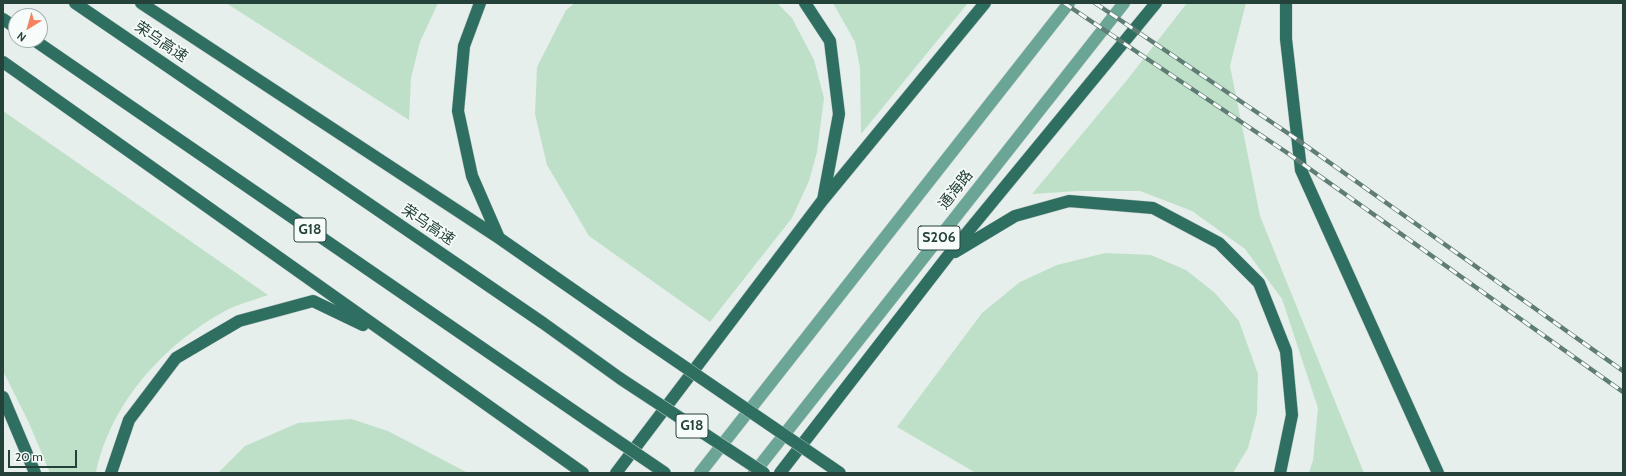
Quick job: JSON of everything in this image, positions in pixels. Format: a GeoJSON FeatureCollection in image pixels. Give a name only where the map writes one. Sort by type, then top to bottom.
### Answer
{"type":"FeatureCollection","features":[{"type":"Feature","properties":{"kind":"highway","name":"荣乌高速"},"geometry":{"type":"LineString","coordinates":[[75,3],[543,323],[621,379],[764,473]]}},
{"type":"Feature","properties":{"kind":"highway"},"geometry":{"type":"LineString","coordinates":[[141,3],[500,238],[641,337],[840,473]]}},
{"type":"Feature","properties":{"kind":"highway"},"geometry":{"type":"LineString","coordinates":[[480,3],[464,46],[458,111],[472,176],[500,238]]}},
{"type":"Feature","properties":{"kind":"highway"},"geometry":{"type":"LineString","coordinates":[[805,3],[830,41],[839,114],[822,201]]}},
{"type":"Feature","properties":{"kind":"highway"},"geometry":{"type":"LineString","coordinates":[[616,473],[822,201],[985,3]]}},
{"type":"Feature","properties":{"kind":"highway"},"geometry":{"type":"LineString","coordinates":[[780,473],[947,257],[1156,3]]}},
{"type":"Feature","properties":{"kind":"highway"},"geometry":{"type":"LineString","coordinates":[[1286,3],[1286,39],[1301,170],[1438,473]]}},
{"type":"Feature","properties":{"kind":"highway","name":"G18"},"geometry":{"type":"LineString","coordinates":[[46,48],[666,473]]}},
{"type":"Feature","properties":{"kind":"highway"},"geometry":{"type":"LineString","coordinates":[[3,62],[583,473]]}},
{"type":"Feature","properties":{"kind":"highway"},"geometry":{"type":"LineString","coordinates":[[947,257],[1015,216],[1069,201],[1153,208],[1219,243],[1258,283],[1286,351],[1292,415],[1280,473]]}},
{"type":"Feature","properties":{"kind":"highway"},"geometry":{"type":"LineString","coordinates":[[112,473],[129,420],[176,358],[239,321],[313,301],[393,339]]}},
{"type":"Feature","properties":{"kind":"highway"},"geometry":{"type":"LineString","coordinates":[[3,397],[35,473]]}},
{"type":"Feature","properties":{"kind":"main road","name":"通海路"},"geometry":{"type":"LineString","coordinates":[[700,473],[1069,3]]}},
{"type":"Feature","properties":{"kind":"main road","name":"通海路"},"geometry":{"type":"LineString","coordinates":[[754,473],[1124,3]]}},
{"type":"Feature","properties":{"kind":"green space"},"geometry":{"type":"Polygon","coordinates":[[[226,3],[438,3],[420,42],[411,78],[409,120],[226,3]]]}},
{"type":"Feature","properties":{"kind":"green space"},"geometry":{"type":"Polygon","coordinates":[[[575,3],[777,3],[792,18],[814,60],[824,98],[817,152],[809,181],[792,218],[710,322],[589,236],[547,165],[535,114],[537,67],[566,10],[575,3]]]}},
{"type":"Feature","properties":{"kind":"green space"},"geometry":{"type":"Polygon","coordinates":[[[833,3],[968,3],[861,134],[860,68],[855,42],[833,3]]]}},
{"type":"Feature","properties":{"kind":"green space"},"geometry":{"type":"Polygon","coordinates":[[[1187,3],[1246,3],[1230,66],[1260,216],[1364,473],[1309,473],[1313,460],[1318,408],[1282,299],[1245,249],[1192,211],[1140,191],[1077,191],[1032,194],[1127,80],[1187,3]]]}},
{"type":"Feature","properties":{"kind":"green space"},"geometry":{"type":"Polygon","coordinates":[[[3,111],[268,295],[225,311],[181,341],[161,359],[143,378],[113,423],[103,448],[96,473],[50,473],[29,423],[3,371],[3,111]]]}},
{"type":"Feature","properties":{"kind":"green space"},"geometry":{"type":"Polygon","coordinates":[[[1105,253],[1151,255],[1186,270],[1215,293],[1239,321],[1258,374],[1257,414],[1248,448],[1233,473],[976,473],[897,427],[982,313],[1020,282],[1057,265],[1105,253]]]}},
{"type":"Feature","properties":{"kind":"green space"},"geometry":{"type":"Polygon","coordinates":[[[351,419],[388,431],[468,473],[218,473],[245,446],[298,423],[351,419]]]}},
{"type":"Feature","properties":{"kind":"railway"},"geometry":{"type":"LineString","coordinates":[[1064,3],[1286,152],[1623,392]]}},
{"type":"Feature","properties":{"kind":"railway"},"geometry":{"type":"LineString","coordinates":[[1095,3],[1295,138],[1623,371]]}}]}
